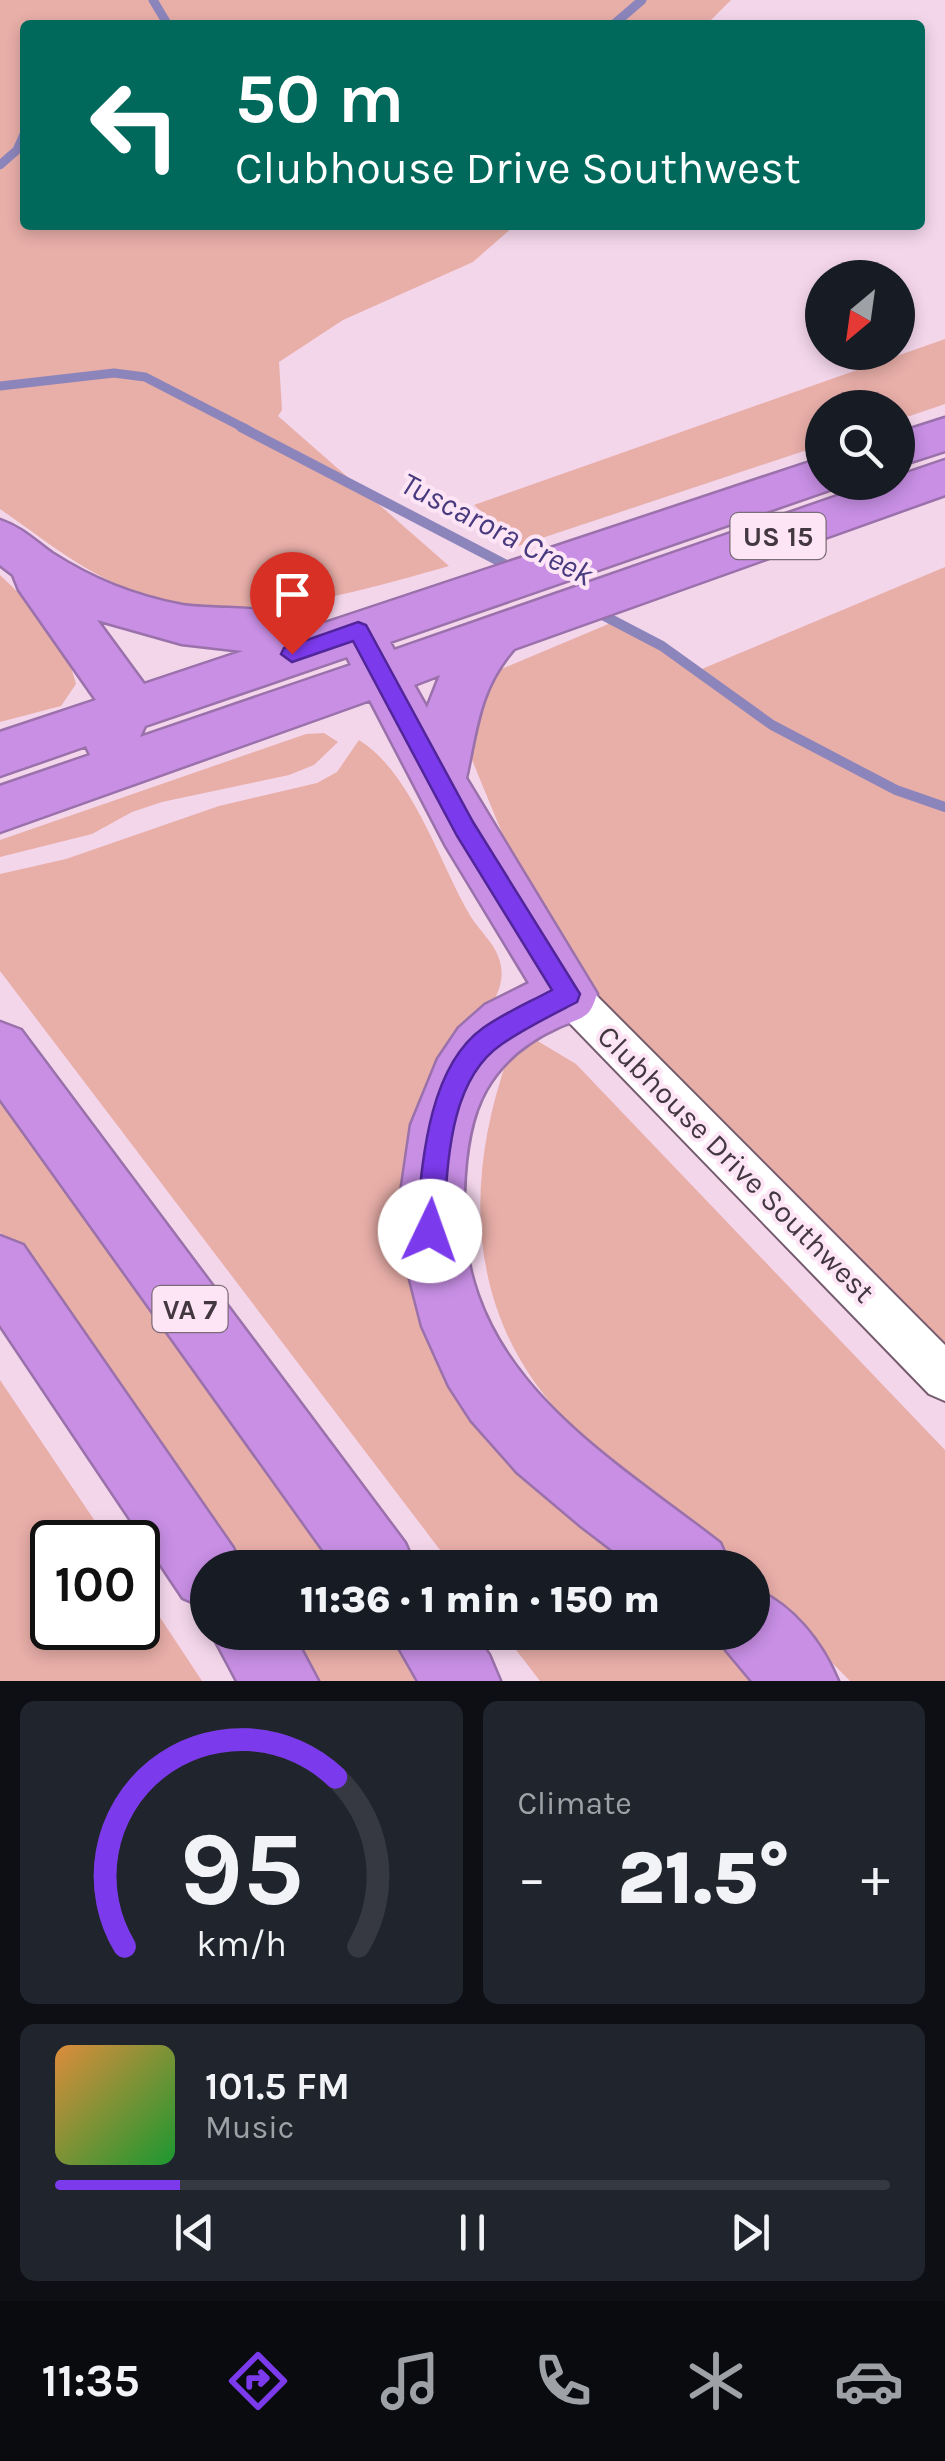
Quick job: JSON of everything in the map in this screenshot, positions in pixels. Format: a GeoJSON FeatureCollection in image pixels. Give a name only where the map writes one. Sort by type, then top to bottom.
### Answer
{"type":"FeatureCollection","features":[{"type":"Feature","properties":{"kind":"highway"},"geometry":{"type":"LineString","coordinates":[[915,444],[945,434]]}},
{"type":"Feature","properties":{"kind":"highway","name":"US 15"},"geometry":{"type":"LineString","coordinates":[[23,801],[250,720],[371,652],[510,614],[612,597],[945,477]]}},
{"type":"Feature","properties":{"kind":"highway","name":"US 15"},"geometry":{"type":"LineString","coordinates":[[510,614],[556,565],[805,481]]}},
{"type":"Feature","properties":{"kind":"highway"},"geometry":{"type":"LineString","coordinates":[[11,548],[95,600],[172,625],[371,652]]}},
{"type":"Feature","properties":{"kind":"highway"},"geometry":{"type":"LineString","coordinates":[[11,548],[118,686],[125,711],[104,754],[23,801]]}},
{"type":"Feature","properties":{"kind":"highway"},"geometry":{"type":"LineString","coordinates":[[440,776],[452,698],[476,655],[510,614]]}},
{"type":"Feature","properties":{"kind":"highway"},"geometry":{"type":"LineString","coordinates":[[0,754],[125,711],[371,652]]}},
{"type":"Feature","properties":{"kind":"highway","name":"Clubhouse Drive Southwest"},"geometry":{"type":"LineString","coordinates":[[371,652],[465,829],[568,994]]}},
{"type":"Feature","properties":{"kind":"highway"},"geometry":{"type":"LineString","coordinates":[[250,720],[301,716],[360,724],[410,744],[440,776]]}},
{"type":"Feature","properties":{"kind":"highway"},"geometry":{"type":"LineString","coordinates":[[568,994],[490,1037],[468,1063],[448,1103],[437,1144],[430,1216],[442,1294],[472,1364],[521,1428],[673,1550]]}},
{"type":"Feature","properties":{"kind":"highway","name":"VA 7"},"geometry":{"type":"LineString","coordinates":[[0,1050],[367,1550]]}},
{"type":"Feature","properties":{"kind":"highway"},"geometry":{"type":"LineString","coordinates":[[0,1268],[192,1550]]}},
{"type":"Feature","properties":{"kind":"highway"},"geometry":{"type":"LineString","coordinates":[[770,1645],[801,1681]]}},
{"type":"Feature","properties":{"kind":"highway"},"geometry":{"type":"LineString","coordinates":[[260,1650],[281,1681]]}},
{"type":"Feature","properties":{"kind":"highway"},"geometry":{"type":"LineString","coordinates":[[440,1650],[463,1681]]}},
{"type":"Feature","properties":{"kind":"street","name":"Clubhouse Drive Southwest"},"geometry":{"type":"LineString","coordinates":[[568,994],[945,1378]]}},
{"type":"Feature","properties":{"kind":"shaded area"},"geometry":{"type":"Polygon","coordinates":[[[0,0],[731,0],[711,20],[20,20],[20,230],[509,230],[473,262],[343,320],[279,362],[282,410],[278,416],[449,566],[325,598],[241,607],[200,605],[158,598],[117,584],[71,559],[0,509],[0,0]]]}},
{"type":"Feature","properties":{"kind":"shaded area"},"geometry":{"type":"Polygon","coordinates":[[[945,339],[945,404],[915,414],[915,390],[805,390],[805,451],[518,546],[474,505],[857,370],[915,370],[915,350],[945,339]]]}},
{"type":"Feature","properties":{"kind":"shaded area"},"geometry":{"type":"Polygon","coordinates":[[[945,567],[945,1378],[568,994],[468,750],[478,694],[494,672],[618,620],[697,671],[945,567]]]}},
{"type":"Feature","properties":{"kind":"shaded area"},"geometry":{"type":"Polygon","coordinates":[[[0,575],[56,638],[76,684],[61,706],[0,722],[0,575]]]}},
{"type":"Feature","properties":{"kind":"shaded area"},"geometry":{"type":"Polygon","coordinates":[[[324,733],[338,742],[314,765],[289,775],[162,802],[132,812],[92,834],[0,857],[0,840],[306,734],[324,733]]]}},
{"type":"Feature","properties":{"kind":"shaded area"},"geometry":{"type":"Polygon","coordinates":[[[359,740],[395,774],[471,917],[501,964],[497,994],[485,1014],[405,1220],[636,1550],[440,1550],[0,971],[0,874],[66,859],[219,806],[317,783],[337,772],[359,740]]]}},
{"type":"Feature","properties":{"kind":"shaded area"},"geometry":{"type":"Polygon","coordinates":[[[536,1040],[576,1064],[945,1450],[945,1681],[850,1681],[770,1599],[770,1550],[717,1550],[575,1429],[539,1389],[513,1346],[494,1301],[484,1254],[480,1206],[493,1107],[508,1057],[521,1045],[536,1040]]]}},
{"type":"Feature","properties":{"kind":"shaded area"},"geometry":{"type":"Polygon","coordinates":[[[0,1101],[328,1550],[219,1550],[0,1232],[0,1101]]]}},
{"type":"Feature","properties":{"kind":"shaded area"},"geometry":{"type":"Polygon","coordinates":[[[0,1380],[94,1520],[30,1520],[30,1650],[160,1650],[160,1617],[202,1681],[0,1681],[0,1380]]]}},
{"type":"Feature","properties":{"kind":"shaded area"},"geometry":{"type":"Polygon","coordinates":[[[287,1650],[400,1650],[423,1681],[309,1681],[287,1650]]]}},
{"type":"Feature","properties":{"kind":"shaded area"},"geometry":{"type":"Polygon","coordinates":[[[516,1650],[737,1650],[769,1681],[540,1681],[516,1650]]]}},
{"type":"Feature","properties":{"kind":"waterway"},"geometry":{"type":"LineString","coordinates":[[153,0],[165,20]]}},
{"type":"Feature","properties":{"kind":"waterway"},"geometry":{"type":"LineString","coordinates":[[619,20],[642,0]]}},
{"type":"Feature","properties":{"kind":"waterway"},"geometry":{"type":"LineString","coordinates":[[0,165],[20,143]]}},
{"type":"Feature","properties":{"kind":"waterway","name":"Tuscarora Creek"},"geometry":{"type":"LineString","coordinates":[[0,386],[114,373],[145,377],[246,429]]}},
{"type":"Feature","properties":{"kind":"waterway","name":"Tuscarora Creek"},"geometry":{"type":"LineString","coordinates":[[241,427],[514,569]]}},
{"type":"Feature","properties":{"kind":"waterway","name":"Tuscarora Creek"},"geometry":{"type":"LineString","coordinates":[[593,610],[662,646],[772,725],[896,790],[945,807]]}},
{"type":"Feature","properties":{"kind":"route"},"geometry":{"type":"LineString","coordinates":[[292,654],[358,630],[440,776],[465,829],[568,994],[490,1037],[468,1063],[448,1103],[437,1144],[430,1231]]}}]}
